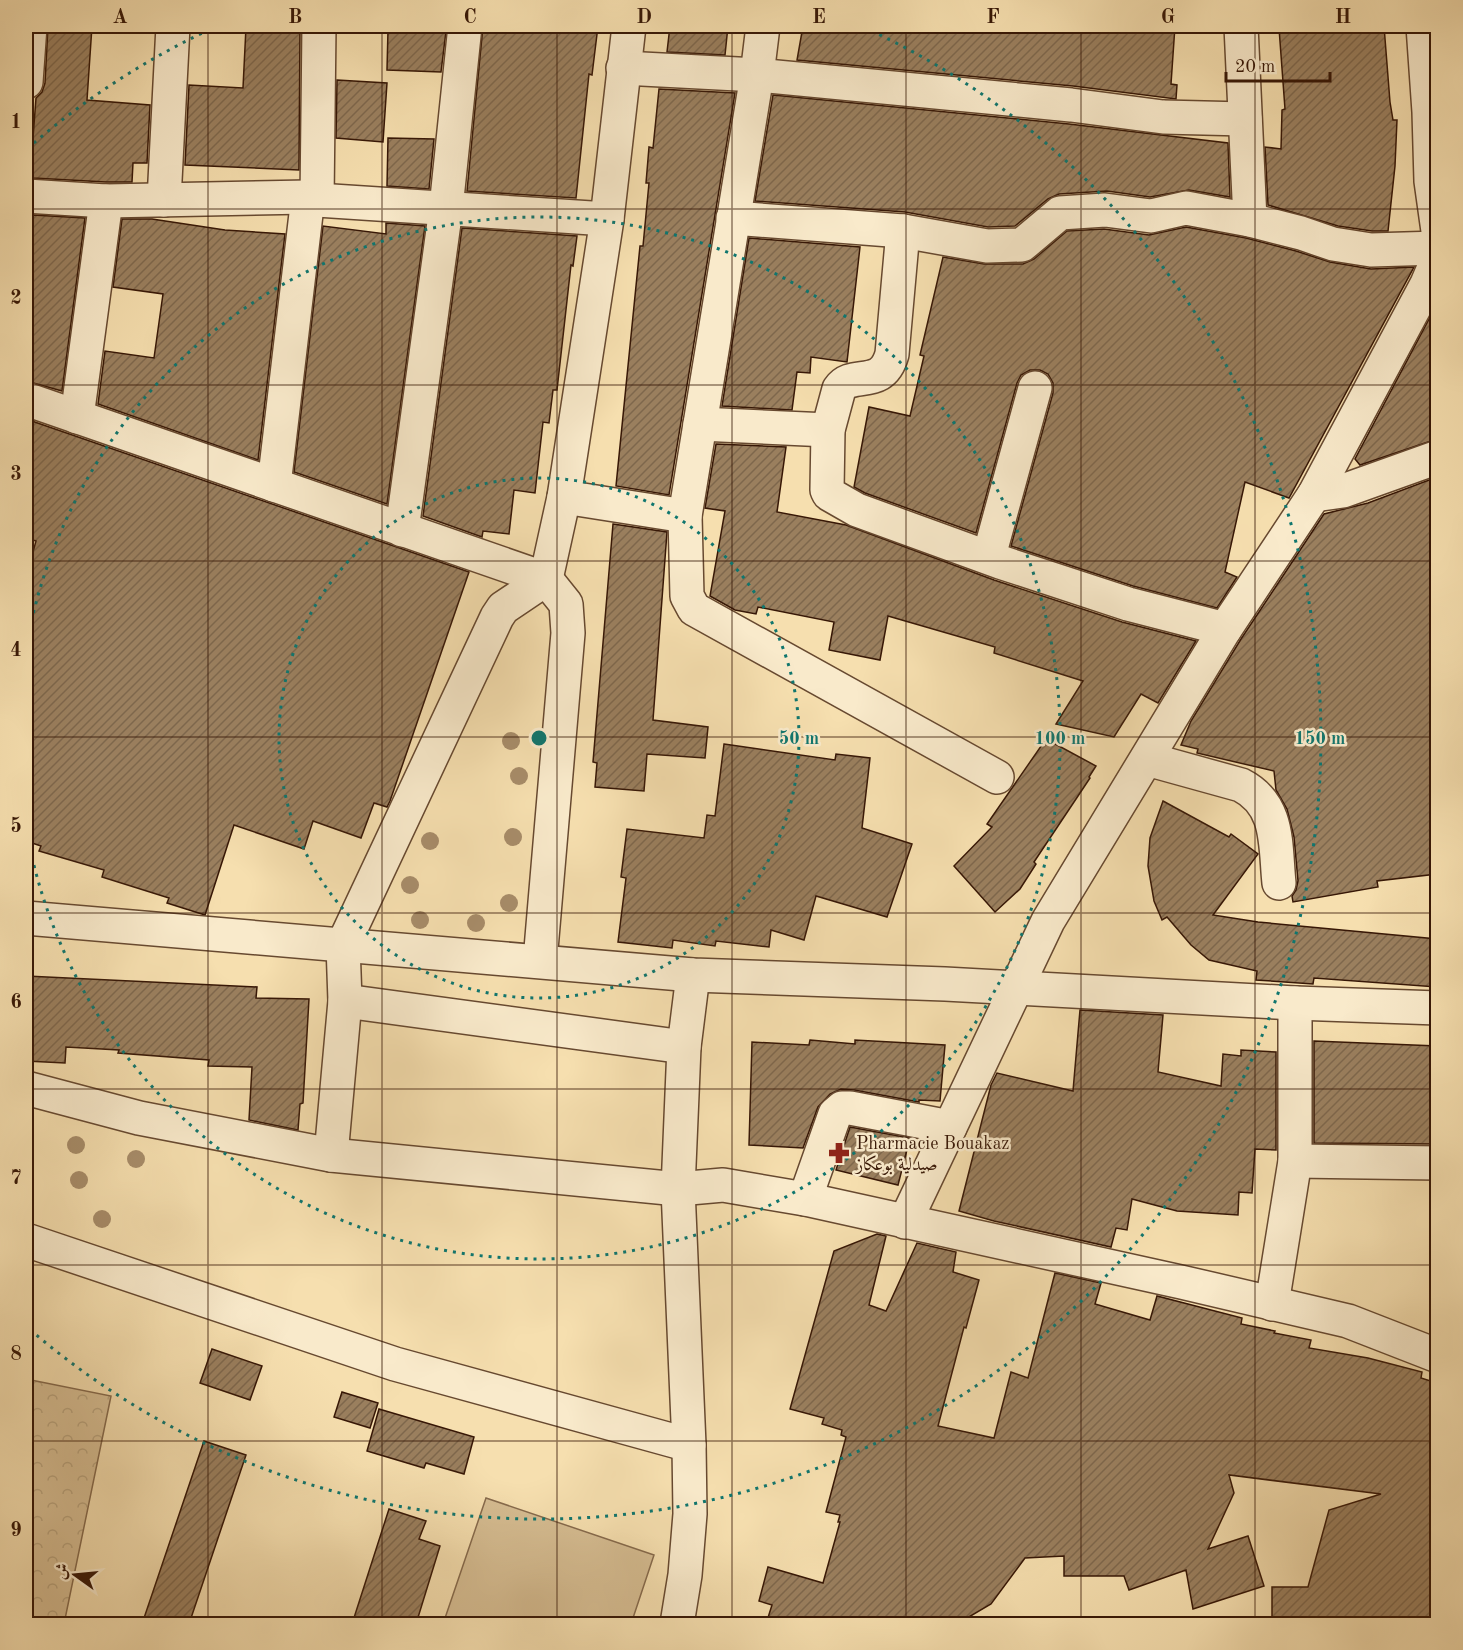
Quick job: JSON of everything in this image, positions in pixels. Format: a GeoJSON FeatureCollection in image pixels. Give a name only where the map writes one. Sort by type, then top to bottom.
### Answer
{"type":"FeatureCollection","features":[{"type":"Feature","properties":{"kind":"street"},"geometry":{"type":"LineString","coordinates":[[26,82],[30,26]]}},
{"type":"Feature","properties":{"kind":"street"},"geometry":{"type":"LineString","coordinates":[[164,200],[173,26]]}},
{"type":"Feature","properties":{"kind":"street"},"geometry":{"type":"LineString","coordinates":[[274,486],[313,198],[319,26]]}},
{"type":"Feature","properties":{"kind":"street"},"geometry":{"type":"LineString","coordinates":[[402,530],[446,208],[465,26]]}},
{"type":"Feature","properties":{"kind":"street"},"geometry":{"type":"LineString","coordinates":[[331,1155],[345,1001],[343,945],[497,617],[503,608],[546,579],[564,497],[607,219],[629,26]]}},
{"type":"Feature","properties":{"kind":"street"},"geometry":{"type":"LineString","coordinates":[[763,26],[685,516],[687,596],[694,609],[998,777]]}},
{"type":"Feature","properties":{"kind":"street"},"geometry":{"type":"LineString","coordinates":[[1241,26],[1250,220]]}},
{"type":"Feature","properties":{"kind":"street"},"geometry":{"type":"LineString","coordinates":[[1423,26],[1431,181],[1437,231]]}},
{"type":"Feature","properties":{"kind":"street"},"geometry":{"type":"LineString","coordinates":[[623,68],[757,75],[1071,105],[1163,117],[1245,119]]}},
{"type":"Feature","properties":{"kind":"street"},"geometry":{"type":"LineString","coordinates":[[26,196],[106,201],[313,198],[607,219]]}},
{"type":"Feature","properties":{"kind":"street"},"geometry":{"type":"LineString","coordinates":[[77,417],[106,201]]}},
{"type":"Feature","properties":{"kind":"street"},"geometry":{"type":"LineString","coordinates":[[734,218],[903,231],[987,246],[1022,245],[1060,213],[1105,210],[1151,216],[1186,208],[1250,220],[1333,244],[1371,250],[1437,248]]}},
{"type":"Feature","properties":{"kind":"street"},"geometry":{"type":"LineString","coordinates":[[903,231],[892,354],[889,365],[882,372],[870,378],[843,384],[828,430],[827,490],[831,496],[857,510],[989,556],[1000,562],[1128,604],[1225,629]]}},
{"type":"Feature","properties":{"kind":"street"},"geometry":{"type":"LineString","coordinates":[[904,1222],[1048,921],[1225,629],[1314,495],[1427,284],[1437,258]]}},
{"type":"Feature","properties":{"kind":"street"},"geometry":{"type":"LineString","coordinates":[[989,556],[1035,388]]}},
{"type":"Feature","properties":{"kind":"street"},"geometry":{"type":"LineString","coordinates":[[26,399],[546,579],[566,604],[568,633],[540,961]]}},
{"type":"Feature","properties":{"kind":"street"},"geometry":{"type":"LineString","coordinates":[[700,424],[828,430]]}},
{"type":"Feature","properties":{"kind":"street"},"geometry":{"type":"LineString","coordinates":[[1314,495],[1343,491],[1437,457]]}},
{"type":"Feature","properties":{"kind":"street"},"geometry":{"type":"LineString","coordinates":[[564,497],[685,516]]}},
{"type":"Feature","properties":{"kind":"street"},"geometry":{"type":"LineString","coordinates":[[1147,759],[1241,785],[1254,791],[1272,818],[1279,883]]}},
{"type":"Feature","properties":{"kind":"street"},"geometry":{"type":"LineString","coordinates":[[26,918],[693,975],[1437,1008]]}},
{"type":"Feature","properties":{"kind":"street"},"geometry":{"type":"LineString","coordinates":[[677,1624],[685,1575],[690,1514],[678,1189],[684,1047],[693,975]]}},
{"type":"Feature","properties":{"kind":"street"},"geometry":{"type":"LineString","coordinates":[[345,1001],[684,1047]]}},
{"type":"Feature","properties":{"kind":"street"},"geometry":{"type":"LineString","coordinates":[[1272,1304],[1295,1161],[1295,1003]]}},
{"type":"Feature","properties":{"kind":"street"},"geometry":{"type":"LineString","coordinates":[[26,1088],[139,1118],[331,1155],[678,1189],[723,1185],[805,1199],[1348,1321],[1437,1356]]}},
{"type":"Feature","properties":{"kind":"street"},"geometry":{"type":"LineString","coordinates":[[805,1199],[835,1114],[842,1108],[850,1107],[950,1127]]}},
{"type":"Feature","properties":{"kind":"street"},"geometry":{"type":"LineString","coordinates":[[1295,1161],[1437,1163]]}},
{"type":"Feature","properties":{"kind":"street"},"geometry":{"type":"LineString","coordinates":[[26,1240],[395,1364],[689,1445]]}},
{"type":"Feature","properties":{"kind":"green space"},"geometry":{"type":"Polygon","coordinates":[[[26,1379],[111,1396],[64,1624],[26,1624],[26,1379]]]}},
{"type":"Feature","properties":{"kind":"green space"},"geometry":{"type":"Polygon","coordinates":[[[486,1498],[654,1555],[631,1624],[443,1624],[486,1498]]]}},
{"type":"Feature","properties":{"kind":"building"},"geometry":{"type":"Polygon","coordinates":[[[48,26],[92,26],[87,100],[150,105],[147,163],[133,163],[132,182],[33,178],[32,151],[36,98],[42,92],[45,83],[48,26]]]}},
{"type":"Feature","properties":{"kind":"building"},"geometry":{"type":"Polygon","coordinates":[[[300,26],[299,170],[185,165],[189,85],[243,88],[246,27],[300,26]]]}},
{"type":"Feature","properties":{"kind":"building"},"geometry":{"type":"Polygon","coordinates":[[[483,26],[598,26],[592,75],[589,74],[576,198],[467,191],[483,26]]]}},
{"type":"Feature","properties":{"kind":"building"},"geometry":{"type":"Polygon","coordinates":[[[670,26],[728,26],[725,55],[667,52],[670,26]]]}},
{"type":"Feature","properties":{"kind":"building"},"geometry":{"type":"Polygon","coordinates":[[[803,26],[1175,26],[1171,84],[1177,85],[1176,99],[1073,86],[797,60],[803,26]]]}},
{"type":"Feature","properties":{"kind":"building"},"geometry":{"type":"Polygon","coordinates":[[[1384,26],[1390,102],[1393,120],[1397,120],[1388,231],[1338,226],[1268,205],[1265,147],[1281,149],[1282,110],[1285,109],[1279,28],[1384,26]]]}},
{"type":"Feature","properties":{"kind":"building"},"geometry":{"type":"Polygon","coordinates":[[[388,30],[446,31],[441,72],[387,70],[388,30]]]}},
{"type":"Feature","properties":{"kind":"building"},"geometry":{"type":"Polygon","coordinates":[[[337,80],[387,83],[383,142],[336,138],[337,80]]]}},
{"type":"Feature","properties":{"kind":"building"},"geometry":{"type":"Polygon","coordinates":[[[659,89],[735,93],[669,495],[616,486],[640,246],[643,246],[649,183],[646,183],[649,147],[653,148],[659,89]]]}},
{"type":"Feature","properties":{"kind":"building"},"geometry":{"type":"Polygon","coordinates":[[[773,95],[1069,124],[1228,143],[1230,197],[1189,190],[1150,197],[1107,191],[1059,194],[1048,199],[1015,226],[988,227],[905,212],[755,201],[773,95]]]}},
{"type":"Feature","properties":{"kind":"building"},"geometry":{"type":"Polygon","coordinates":[[[388,138],[434,139],[429,189],[387,186],[388,138]]]}},
{"type":"Feature","properties":{"kind":"building"},"geometry":{"type":"Polygon","coordinates":[[[33,215],[85,218],[62,391],[26,381],[26,243],[29,217],[33,218],[33,215]]]}},
{"type":"Feature","properties":{"kind":"building"},"geometry":{"type":"Polygon","coordinates":[[[122,219],[152,219],[225,230],[285,234],[258,460],[98,404],[105,351],[154,358],[163,294],[113,287],[122,219]]]}},
{"type":"Feature","properties":{"kind":"building"},"geometry":{"type":"Polygon","coordinates":[[[386,223],[425,226],[387,504],[294,472],[323,226],[386,234],[386,223]]]}},
{"type":"Feature","properties":{"kind":"building"},"geometry":{"type":"Polygon","coordinates":[[[1186,227],[1246,238],[1330,262],[1371,269],[1414,267],[1289,498],[1245,482],[1225,572],[1237,577],[1217,608],[1133,586],[1011,546],[1053,393],[1053,383],[1048,374],[1040,370],[1030,370],[1021,375],[1017,383],[976,533],[854,487],[869,407],[910,416],[924,356],[920,355],[943,257],[984,264],[1023,264],[1034,259],[1067,231],[1104,229],[1149,235],[1186,227]]]}},
{"type":"Feature","properties":{"kind":"building"},"geometry":{"type":"Polygon","coordinates":[[[462,228],[577,236],[573,266],[571,265],[557,390],[553,390],[549,423],[543,422],[535,493],[514,490],[509,534],[483,531],[482,537],[423,516],[462,228]]]}},
{"type":"Feature","properties":{"kind":"building"},"geometry":{"type":"Polygon","coordinates":[[[749,238],[860,247],[847,362],[811,357],[810,373],[797,372],[792,410],[722,406],[749,238]]]}},
{"type":"Feature","properties":{"kind":"building"},"geometry":{"type":"Polygon","coordinates":[[[1437,304],[1437,439],[1360,465],[1355,459],[1437,304]]]}},
{"type":"Feature","properties":{"kind":"building"},"geometry":{"type":"Polygon","coordinates":[[[26,419],[469,572],[390,801],[387,807],[374,803],[361,838],[313,821],[304,849],[234,825],[205,915],[167,903],[169,898],[102,877],[104,870],[39,851],[41,846],[26,841],[26,577],[36,541],[26,538],[26,419]]]}},
{"type":"Feature","properties":{"kind":"building"},"geometry":{"type":"Polygon","coordinates":[[[716,444],[786,447],[777,512],[846,525],[994,580],[1122,622],[1196,641],[1158,703],[1141,694],[1114,737],[1056,724],[1083,681],[994,653],[995,647],[888,616],[880,660],[829,650],[834,622],[758,607],[756,614],[735,610],[710,596],[725,511],[705,508],[716,444]]]}},
{"type":"Feature","properties":{"kind":"building"},"geometry":{"type":"Polygon","coordinates":[[[1437,477],[1437,761],[1432,761],[1437,801],[1432,801],[1437,874],[1377,881],[1378,887],[1293,902],[1292,896],[1298,881],[1294,837],[1287,809],[1276,790],[1274,771],[1197,753],[1198,749],[1181,745],[1191,721],[1241,639],[1324,514],[1368,503],[1437,477]]]}},
{"type":"Feature","properties":{"kind":"building"},"geometry":{"type":"Polygon","coordinates":[[[613,524],[667,532],[653,720],[708,727],[705,758],[647,754],[644,791],[595,787],[597,763],[593,762],[613,524]]]}},
{"type":"Feature","properties":{"kind":"building"},"geometry":{"type":"Polygon","coordinates":[[[1046,739],[1096,766],[1034,862],[1036,864],[1020,889],[995,912],[954,866],[992,827],[987,824],[1046,739]]]}},
{"type":"Feature","properties":{"kind":"building"},"geometry":{"type":"Polygon","coordinates":[[[724,744],[835,760],[836,754],[870,758],[862,828],[912,844],[887,917],[816,896],[804,940],[771,930],[769,947],[716,941],[715,946],[673,940],[672,948],[618,942],[626,878],[621,877],[627,829],[704,838],[707,815],[715,816],[724,744]]]}},
{"type":"Feature","properties":{"kind":"building"},"geometry":{"type":"Polygon","coordinates":[[[1163,801],[1229,837],[1231,834],[1258,854],[1213,915],[1258,922],[1437,939],[1437,987],[1314,978],[1313,984],[1256,980],[1257,971],[1209,960],[1191,945],[1167,917],[1162,920],[1154,901],[1148,866],[1150,838],[1163,801]]]}},
{"type":"Feature","properties":{"kind":"building"},"geometry":{"type":"Polygon","coordinates":[[[26,976],[257,987],[256,998],[309,999],[303,1103],[300,1104],[298,1130],[249,1120],[252,1067],[208,1066],[209,1060],[118,1053],[119,1050],[66,1047],[65,1063],[26,1061],[26,976]]]}},
{"type":"Feature","properties":{"kind":"building"},"geometry":{"type":"Polygon","coordinates":[[[1080,1010],[1163,1015],[1158,1072],[1221,1086],[1223,1054],[1241,1056],[1241,1050],[1276,1052],[1276,1150],[1255,1149],[1252,1193],[1239,1192],[1238,1215],[1177,1211],[1132,1199],[1127,1230],[1116,1228],[1111,1247],[959,1211],[991,1085],[997,1073],[1073,1091],[1080,1010]]]}},
{"type":"Feature","properties":{"kind":"building"},"geometry":{"type":"Polygon","coordinates":[[[810,1040],[855,1044],[855,1040],[945,1045],[940,1101],[919,1100],[919,1102],[841,1089],[830,1094],[818,1107],[803,1148],[749,1145],[752,1042],[809,1045],[810,1040]]]}},
{"type":"Feature","properties":{"kind":"building"},"geometry":{"type":"Polygon","coordinates":[[[1314,1041],[1437,1046],[1437,1144],[1314,1143],[1314,1041]]]}},
{"type":"Feature","properties":{"kind":"building"},"geometry":{"type":"Polygon","coordinates":[[[850,1127],[910,1138],[898,1185],[836,1170],[850,1127]]]}},
{"type":"Feature","properties":{"kind":"building"},"geometry":{"type":"Polygon","coordinates":[[[877,1234],[886,1236],[869,1305],[886,1311],[917,1243],[956,1252],[953,1272],[979,1280],[938,1426],[994,1438],[1011,1372],[1028,1378],[1055,1273],[1101,1283],[1095,1304],[1150,1320],[1157,1296],[1242,1318],[1241,1324],[1311,1340],[1309,1348],[1368,1358],[1422,1372],[1421,1378],[1437,1383],[1437,1624],[1272,1624],[1272,1587],[1308,1587],[1329,1510],[1381,1494],[1229,1475],[1234,1493],[1208,1549],[1248,1536],[1264,1586],[1193,1609],[1186,1570],[1129,1590],[1124,1576],[1064,1576],[1064,1556],[1025,1558],[991,1604],[957,1624],[766,1624],[772,1605],[759,1601],[768,1567],[823,1583],[840,1522],[838,1522],[840,1515],[826,1512],[846,1437],[841,1435],[842,1430],[822,1424],[824,1418],[790,1409],[834,1251],[877,1234]]]}},
{"type":"Feature","properties":{"kind":"building"},"geometry":{"type":"Polygon","coordinates":[[[212,1349],[262,1366],[250,1400],[200,1383],[212,1349]]]}},
{"type":"Feature","properties":{"kind":"building"},"geometry":{"type":"Polygon","coordinates":[[[342,1392],[378,1403],[370,1428],[334,1417],[342,1392]]]}},
{"type":"Feature","properties":{"kind":"building"},"geometry":{"type":"Polygon","coordinates":[[[379,1409],[474,1437],[464,1474],[426,1463],[424,1468],[367,1451],[379,1409]]]}},
{"type":"Feature","properties":{"kind":"building"},"geometry":{"type":"Polygon","coordinates":[[[204,1441],[246,1455],[189,1624],[142,1624],[204,1441]]]}},
{"type":"Feature","properties":{"kind":"building"},"geometry":{"type":"Polygon","coordinates":[[[389,1509],[426,1521],[419,1539],[440,1546],[416,1624],[352,1624],[389,1509]]]}},
{"type":"Feature","properties":{"kind":"place","name":"Pharmacie Bouakaz صيدلية بوعكاز"},"geometry":{"type":"Point","coordinates":[839,1153]}}]}
